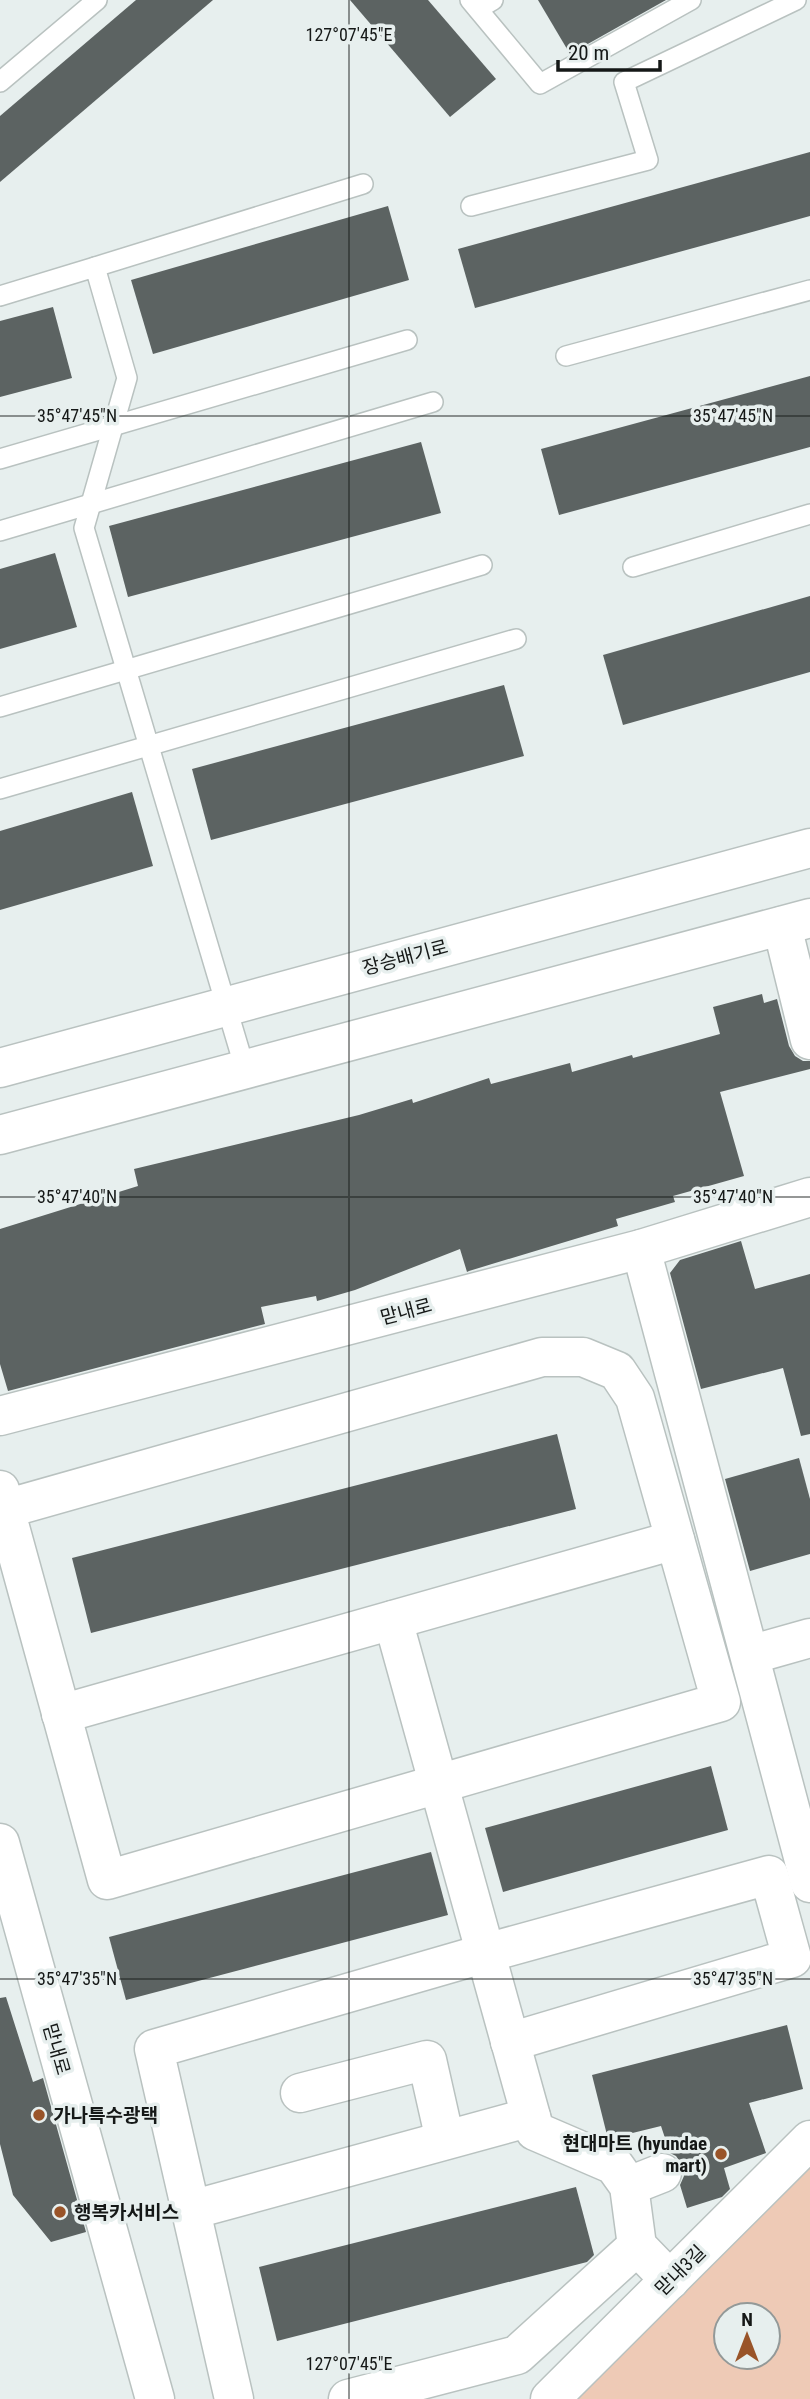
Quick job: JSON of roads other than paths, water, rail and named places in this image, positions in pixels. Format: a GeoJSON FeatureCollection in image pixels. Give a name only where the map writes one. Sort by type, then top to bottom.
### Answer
{"type":"FeatureCollection","features":[{"type":"Feature","properties":{"kind":"street","name":"장승배기로"},"geometry":{"type":"LineString","coordinates":[[0,1068],[810,849]]}},
{"type":"Feature","properties":{"kind":"street"},"geometry":{"type":"LineString","coordinates":[[0,1135],[796,922],[810,1040]]}},
{"type":"Feature","properties":{"kind":"street","name":"맏내로"},"geometry":{"type":"LineString","coordinates":[[0,1416],[641,1249],[810,1197]]}},
{"type":"Feature","properties":{"kind":"street"},"geometry":{"type":"LineString","coordinates":[[641,1249],[810,1879]]}},
{"type":"Feature","properties":{"kind":"street"},"geometry":{"type":"LineString","coordinates":[[542,1357],[583,1357],[617,1371],[635,1398],[676,1540],[721,1702],[107,1880],[3,1500],[542,1357]]}},
{"type":"Feature","properties":{"kind":"street"},"geometry":{"type":"LineString","coordinates":[[61,1714],[676,1540]]}},
{"type":"Feature","properties":{"kind":"street"},"geometry":{"type":"LineString","coordinates":[[348,2399],[517,2355],[637,2246],[645,2180],[535,2131],[393,1620]]}},
{"type":"Feature","properties":{"kind":"street"},"geometry":{"type":"LineString","coordinates":[[750,1654],[810,1638]]}},
{"type":"Feature","properties":{"kind":"street","name":"맏내로"},"geometry":{"type":"LineString","coordinates":[[2,1855],[155,2399]]}},
{"type":"Feature","properties":{"kind":"street"},"geometry":{"type":"LineString","coordinates":[[234,2399],[154,2049],[769,1875],[792,1958],[510,2042]]}},
{"type":"Feature","properties":{"kind":"street"},"geometry":{"type":"LineString","coordinates":[[300,2093],[427,2060],[445,2140]]}},
{"type":"Feature","properties":{"kind":"street"},"geometry":{"type":"LineString","coordinates":[[191,2210],[531,2116]]}},
{"type":"Feature","properties":{"kind":"street","name":"맏내3길"},"geometry":{"type":"LineString","coordinates":[[550,2399],[810,2140]]}},
{"type":"Feature","properties":{"kind":"street"},"geometry":{"type":"LineString","coordinates":[[637,2246],[670,2280]]}},
{"type":"Feature","properties":{"kind":"lane"},"geometry":{"type":"LineString","coordinates":[[0,82],[97,0]]}},
{"type":"Feature","properties":{"kind":"lane"},"geometry":{"type":"LineString","coordinates":[[480,3],[540,85],[691,0]]}},
{"type":"Feature","properties":{"kind":"lane"},"geometry":{"type":"LineString","coordinates":[[471,206],[648,160],[624,82],[796,0]]}},
{"type":"Feature","properties":{"kind":"lane"},"geometry":{"type":"LineString","coordinates":[[0,296],[363,184]]}},
{"type":"Feature","properties":{"kind":"lane"},"geometry":{"type":"LineString","coordinates":[[94,267],[127,378],[84,528],[245,1069]]}},
{"type":"Feature","properties":{"kind":"lane"},"geometry":{"type":"LineString","coordinates":[[566,356],[810,290]]}},
{"type":"Feature","properties":{"kind":"lane"},"geometry":{"type":"LineString","coordinates":[[0,458],[407,340]]}},
{"type":"Feature","properties":{"kind":"lane"},"geometry":{"type":"LineString","coordinates":[[0,531],[433,402]]}},
{"type":"Feature","properties":{"kind":"lane"},"geometry":{"type":"LineString","coordinates":[[633,567],[810,514]]}},
{"type":"Feature","properties":{"kind":"lane"},"geometry":{"type":"LineString","coordinates":[[0,707],[482,565]]}},
{"type":"Feature","properties":{"kind":"lane"},"geometry":{"type":"LineString","coordinates":[[0,789],[516,639]]}},
{"type":"Feature","properties":{"kind":"place","name":"가나특수광택"},"geometry":{"type":"Point","coordinates":[39,2115]}},
{"type":"Feature","properties":{"kind":"place","name":"현대마트 (hyundae mart)"},"geometry":{"type":"Point","coordinates":[721,2154]}},
{"type":"Feature","properties":{"kind":"place","name":"행복카서비스"},"geometry":{"type":"Point","coordinates":[60,2212]}}]}
